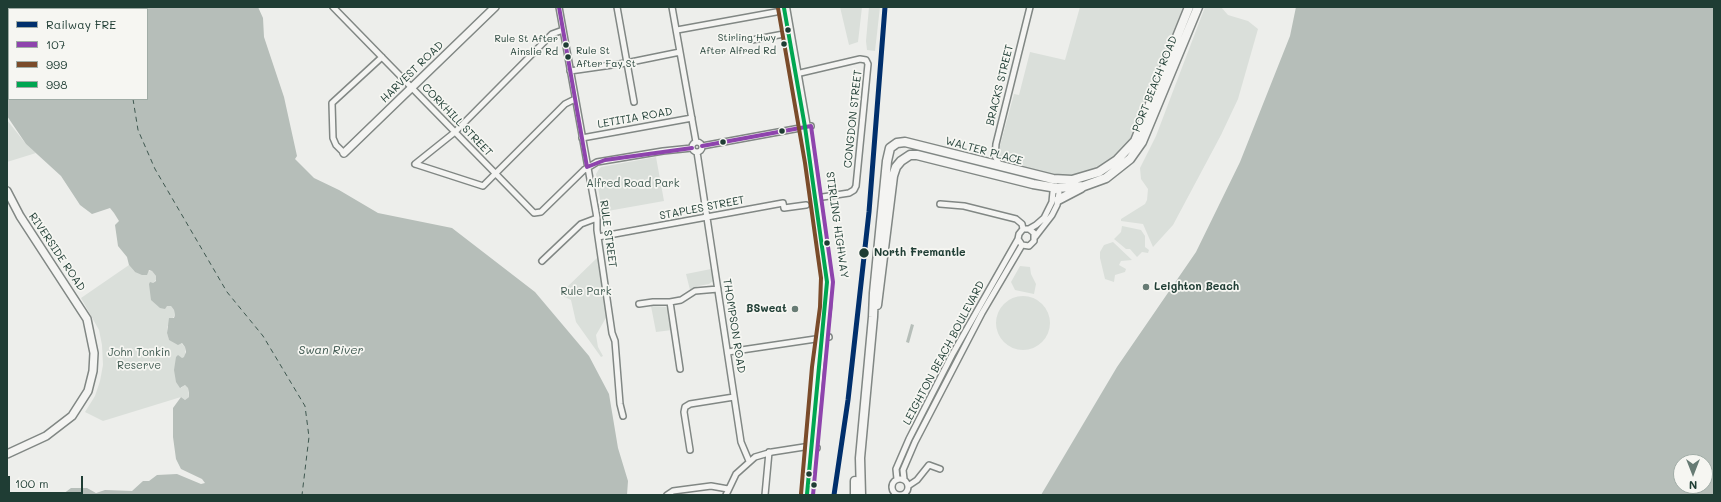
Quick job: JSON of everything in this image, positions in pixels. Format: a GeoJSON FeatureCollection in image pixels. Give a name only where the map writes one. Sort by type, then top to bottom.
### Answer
{"type":"FeatureCollection","features":[{"type":"Feature","properties":{"kind":"highway","name":"STIRLING HIGHWAY"},"geometry":{"type":"LineString","coordinates":[[790,7],[819,198],[827,278],[825,337],[814,448],[807,495]]}},
{"type":"Feature","properties":{"kind":"highway","name":"STIRLING HIGHWAY"},"geometry":{"type":"LineString","coordinates":[[780,9],[789,33],[799,73]]}},
{"type":"Feature","properties":{"kind":"highway","name":"STIRLING HIGHWAY"},"geometry":{"type":"LineString","coordinates":[[813,495],[814,448]]}},
{"type":"Feature","properties":{"kind":"main road","name":"PORT BEACH ROAD"},"geometry":{"type":"LineString","coordinates":[[1072,180],[1091,176],[1109,166],[1126,152],[1135,141],[1189,7]]}},
{"type":"Feature","properties":{"kind":"main road","name":"PORT BEACH ROAD"},"geometry":{"type":"LineString","coordinates":[[1057,188],[1084,186],[1106,178],[1119,169],[1136,152],[1142,142],[1198,7]]}},
{"type":"Feature","properties":{"kind":"main road","name":"WALTER PLACE"},"geometry":{"type":"LineString","coordinates":[[873,317],[887,161],[888,154],[893,145],[905,142],[1048,178],[1072,180]]}},
{"type":"Feature","properties":{"kind":"main road","name":"WALTER PLACE"},"geometry":{"type":"LineString","coordinates":[[873,317],[879,296],[893,176],[897,164],[904,158],[917,155],[1033,184],[1057,188]]}},
{"type":"Feature","properties":{"kind":"main road"},"geometry":{"type":"LineString","coordinates":[[1058,200],[1084,186]]}},
{"type":"Feature","properties":{"kind":"main road"},"geometry":{"type":"LineString","coordinates":[[860,493],[859,469],[873,317]]}},
{"type":"Feature","properties":{"kind":"street","name":"CORKHILL STREET"},"geometry":{"type":"LineString","coordinates":[[333,7],[534,213],[541,212],[587,168]]}},
{"type":"Feature","properties":{"kind":"street","name":"HARVEST ROAD"},"geometry":{"type":"LineString","coordinates":[[344,153],[495,7]]}},
{"type":"Feature","properties":{"kind":"street","name":"RULE STREET"},"geometry":{"type":"LineString","coordinates":[[559,7],[597,218],[598,237],[612,333],[616,348],[616,365],[623,416]]}},
{"type":"Feature","properties":{"kind":"street"},"geometry":{"type":"LineString","coordinates":[[617,7],[634,102]]}},
{"type":"Feature","properties":{"kind":"street"},"geometry":{"type":"LineString","coordinates":[[672,7],[696,142],[702,146],[808,126]]}},
{"type":"Feature","properties":{"kind":"street","name":"BRACKS STREET"},"geometry":{"type":"LineString","coordinates":[[1000,167],[995,156],[996,144],[1030,7]]}},
{"type":"Feature","properties":{"kind":"street"},"geometry":{"type":"LineString","coordinates":[[677,30],[780,9]]}},
{"type":"Feature","properties":{"kind":"street"},"geometry":{"type":"LineString","coordinates":[[563,30],[552,34],[455,132],[416,164],[483,186],[565,104],[575,99]]}},
{"type":"Feature","properties":{"kind":"street"},"geometry":{"type":"LineString","coordinates":[[752,40],[789,33]]}},
{"type":"Feature","properties":{"kind":"street"},"geometry":{"type":"LineString","coordinates":[[570,71],[626,63],[680,52]]}},
{"type":"Feature","properties":{"kind":"street"},"geometry":{"type":"LineString","coordinates":[[344,153],[336,145],[333,138],[332,103],[382,57]]}},
{"type":"Feature","properties":{"kind":"street","name":"CONGDON STREET"},"geometry":{"type":"LineString","coordinates":[[799,73],[860,59],[866,60],[868,64],[856,186],[854,190],[848,193],[819,198]]}},
{"type":"Feature","properties":{"kind":"street","name":"LETITIA ROAD"},"geometry":{"type":"LineString","coordinates":[[582,138],[692,118]]}},
{"type":"Feature","properties":{"kind":"street"},"geometry":{"type":"LineString","coordinates":[[692,148],[692,145],[696,142]]}},
{"type":"Feature","properties":{"kind":"street"},"geometry":{"type":"LineString","coordinates":[[587,168],[605,160],[692,148],[697,152],[701,150],[702,146]]}},
{"type":"Feature","properties":{"kind":"street","name":"THOMPSON ROAD"},"geometry":{"type":"LineString","coordinates":[[697,152],[741,442],[749,460]]}},
{"type":"Feature","properties":{"kind":"street"},"geometry":{"type":"LineString","coordinates":[[1048,178],[1057,188],[1059,193],[1058,200],[1052,215],[1035,237],[1032,245],[1022,245],[1018,239],[1019,234],[1023,230],[1029,229],[1040,222],[1047,213],[1053,192],[1057,188],[1072,180]]}},
{"type":"Feature","properties":{"kind":"street","name":"RIVERSIDE ROAD"},"geometry":{"type":"LineString","coordinates":[[7,191],[20,216],[87,319],[93,341],[94,363],[91,381],[84,398],[72,416],[46,436],[7,454]]}},
{"type":"Feature","properties":{"kind":"street","name":"RIVERSIDE ROAD"},"geometry":{"type":"LineString","coordinates":[[7,201],[22,227],[88,325]]}},
{"type":"Feature","properties":{"kind":"street","name":"STAPLES STREET"},"geometry":{"type":"LineString","coordinates":[[598,237],[783,203],[784,208],[806,205]]}},
{"type":"Feature","properties":{"kind":"street"},"geometry":{"type":"LineString","coordinates":[[940,204],[964,206],[1016,219],[1022,224],[1023,230]]}},
{"type":"Feature","properties":{"kind":"street"},"geometry":{"type":"LineString","coordinates":[[542,261],[581,224],[597,218]]}},
{"type":"Feature","properties":{"kind":"street"},"geometry":{"type":"LineString","coordinates":[[1029,229],[1035,237]]}},
{"type":"Feature","properties":{"kind":"street","name":"LEIGHTON BEACH BOULEVARD"},"geometry":{"type":"LineString","coordinates":[[940,469],[929,465],[917,480],[908,486],[908,490],[903,495],[895,494],[892,486],[897,479],[896,469],[898,464],[946,368],[1018,239]]}},
{"type":"Feature","properties":{"kind":"street","name":"LEIGHTON BEACH BOULEVARD"},"geometry":{"type":"LineString","coordinates":[[904,479],[903,470],[915,442],[982,313],[1022,245]]}},
{"type":"Feature","properties":{"kind":"street"},"geometry":{"type":"LineString","coordinates":[[640,304],[681,300],[695,291],[718,289]]}},
{"type":"Feature","properties":{"kind":"street"},"geometry":{"type":"LineString","coordinates":[[670,302],[680,368]]}},
{"type":"Feature","properties":{"kind":"street"},"geometry":{"type":"LineString","coordinates":[[728,352],[825,337]]}},
{"type":"Feature","properties":{"kind":"street"},"geometry":{"type":"LineString","coordinates":[[690,450],[684,412],[685,407],[690,404],[734,397]]}},
{"type":"Feature","properties":{"kind":"street"},"geometry":{"type":"LineString","coordinates":[[726,495],[736,474],[749,460],[769,452],[814,448]]}},
{"type":"Feature","properties":{"kind":"street"},"geometry":{"type":"LineString","coordinates":[[765,495],[769,452]]}},
{"type":"Feature","properties":{"kind":"street"},"geometry":{"type":"LineString","coordinates":[[897,479],[904,479],[908,486]]}},
{"type":"Feature","properties":{"kind":"street"},"geometry":{"type":"LineString","coordinates":[[667,495],[673,491],[711,486],[728,489]]}},
{"type":"Feature","properties":{"kind":"green space"},"geometry":{"type":"Polygon","coordinates":[[[840,7],[862,7],[858,42],[849,45],[840,7]]]}},
{"type":"Feature","properties":{"kind":"green space"},"geometry":{"type":"Polygon","coordinates":[[[869,7],[880,7],[875,51],[867,50],[866,41],[869,7]]]}},
{"type":"Feature","properties":{"kind":"green space"},"geometry":{"type":"Polygon","coordinates":[[[1080,7],[1183,7],[1137,129],[1124,148],[1106,164],[1098,169],[1072,176],[1054,177],[1000,162],[997,157],[1014,94],[1019,95],[1030,52],[1065,60],[1080,7]]]}},
{"type":"Feature","properties":{"kind":"green space"},"geometry":{"type":"Polygon","coordinates":[[[1205,7],[1221,7],[1228,15],[1248,21],[1258,29],[1238,99],[1221,135],[1173,225],[1153,247],[1143,224],[1121,221],[1121,219],[1145,204],[1147,200],[1148,189],[1141,179],[1140,168],[1156,136],[1205,7]]]}},
{"type":"Feature","properties":{"kind":"green space"},"geometry":{"type":"Polygon","coordinates":[[[7,120],[26,144],[36,153],[7,162],[7,120]]]}},
{"type":"Feature","properties":{"kind":"green space","name":"Alfred Road Park"},"geometry":{"type":"Polygon","coordinates":[[[656,157],[664,201],[602,212],[596,174],[599,169],[601,167],[656,157]]]}},
{"type":"Feature","properties":{"kind":"green space"},"geometry":{"type":"Polygon","coordinates":[[[1122,226],[1141,230],[1145,236],[1145,247],[1149,250],[1148,253],[1142,252],[1137,257],[1130,249],[1126,249],[1114,239],[1121,232],[1122,226]]]}},
{"type":"Feature","properties":{"kind":"green space"},"geometry":{"type":"Polygon","coordinates":[[[1113,242],[1132,260],[1121,261],[1119,265],[1126,269],[1125,272],[1115,275],[1114,282],[1105,279],[1100,258],[1100,252],[1104,245],[1113,242]]]}},
{"type":"Feature","properties":{"kind":"green space","name":"Rule Park"},"geometry":{"type":"Polygon","coordinates":[[[598,257],[607,316],[596,335],[598,347],[603,356],[601,357],[576,322],[571,300],[563,296],[563,291],[598,257]]]}},
{"type":"Feature","properties":{"kind":"green space","name":"John Tonkin Reserve"},"geometry":{"type":"Polygon","coordinates":[[[129,265],[135,272],[152,271],[156,276],[156,280],[153,283],[167,306],[171,306],[174,310],[175,315],[167,327],[167,333],[169,340],[181,343],[185,347],[185,357],[182,358],[181,388],[185,385],[188,388],[189,397],[185,400],[181,397],[103,421],[85,412],[95,396],[103,365],[102,345],[99,330],[81,298],[129,265]]]}},
{"type":"Feature","properties":{"kind":"green space"},"geometry":{"type":"Polygon","coordinates":[[[1020,266],[1030,267],[1031,274],[1036,284],[1034,294],[1015,290],[1011,282],[1020,266]]]}},
{"type":"Feature","properties":{"kind":"green space"},"geometry":{"type":"Polygon","coordinates":[[[711,269],[713,281],[709,284],[698,286],[690,290],[686,274],[711,269]]]}},
{"type":"Feature","properties":{"kind":"green space"},"geometry":{"type":"Polygon","coordinates":[[[1023,296],[1033,298],[1042,304],[1048,313],[1050,323],[1048,333],[1042,342],[1033,348],[1023,350],[1013,348],[1004,342],[998,333],[996,323],[998,313],[1004,304],[1013,298],[1023,296]]]}},
{"type":"Feature","properties":{"kind":"green space"},"geometry":{"type":"Polygon","coordinates":[[[651,306],[666,307],[672,330],[656,332],[651,306]]]}},
{"type":"Feature","properties":{"kind":"water","name":"Swan River"},"geometry":{"type":"Polygon","coordinates":[[[258,7],[263,18],[264,37],[284,97],[297,156],[295,159],[314,178],[339,190],[378,213],[452,228],[535,292],[589,356],[609,394],[618,448],[628,481],[627,495],[41,495],[51,493],[63,494],[71,488],[87,488],[96,493],[105,490],[132,491],[143,481],[149,481],[157,475],[177,474],[201,484],[205,483],[202,479],[181,469],[176,459],[173,437],[173,408],[181,397],[185,400],[189,397],[189,393],[188,388],[185,385],[180,388],[176,382],[174,370],[176,357],[178,355],[182,358],[184,357],[186,352],[182,343],[178,345],[169,340],[167,333],[169,318],[174,318],[174,310],[171,306],[167,306],[165,309],[160,308],[151,300],[149,284],[150,282],[153,283],[156,281],[156,276],[149,270],[147,275],[142,275],[135,272],[129,265],[127,257],[118,246],[115,225],[119,221],[110,208],[92,214],[80,205],[61,176],[26,144],[7,116],[8,26],[8,100],[148,100],[148,8],[16,8],[258,7]]]}},
{"type":"Feature","properties":{"kind":"water"},"geometry":{"type":"Polygon","coordinates":[[[1296,7],[1714,7],[1714,495],[1041,495],[1117,367],[1196,252],[1240,162],[1290,36],[1296,7]]]}},
{"type":"Feature","properties":{"kind":"water"},"geometry":{"type":"Polygon","coordinates":[[[911,324],[914,325],[909,343],[906,342],[911,324]]]}},
{"type":"Feature","properties":{"kind":"ferry route"},"geometry":{"type":"LineString","coordinates":[[133,100],[138,130],[155,169],[227,292],[263,336],[305,406],[309,437],[302,495]]}},
{"type":"Feature","properties":{"kind":"rail line","name":"FRE"},"geometry":{"type":"LineString","coordinates":[[834,495],[848,400],[869,212],[885,7]]}},
{"type":"Feature","properties":{"kind":"transit line","name":"107"},"geometry":{"type":"LineString","coordinates":[[559,7],[587,167]]}},
{"type":"Feature","properties":{"kind":"transit line","name":"999"},"geometry":{"type":"LineString","coordinates":[[778,8],[805,163],[821,278],[820,307],[812,367],[801,494]]}},
{"type":"Feature","properties":{"kind":"transit line","name":"998"},"geometry":{"type":"LineString","coordinates":[[784,8],[805,127],[827,282],[807,494]]}},
{"type":"Feature","properties":{"kind":"transit line","name":"107"},"geometry":{"type":"LineString","coordinates":[[702,146],[811,126],[833,282],[813,495]]}},
{"type":"Feature","properties":{"kind":"transit line","name":"107"},"geometry":{"type":"LineString","coordinates":[[587,167],[605,160],[692,148]]}},
{"type":"Feature","properties":{"kind":"place","name":"Stirling Hwy After Alfred Rd"},"geometry":{"type":"Point","coordinates":[784,44]}},
{"type":"Feature","properties":{"kind":"place","name":"Rule St After Ainslie Rd"},"geometry":{"type":"Point","coordinates":[566,45]}},
{"type":"Feature","properties":{"kind":"place","name":"Rule St After Fay St"},"geometry":{"type":"Point","coordinates":[568,57]}},
{"type":"Feature","properties":{"kind":"place","name":"North Fremantle"},"geometry":{"type":"Point","coordinates":[864,253]}},
{"type":"Feature","properties":{"kind":"place","name":"Leighton Beach"},"geometry":{"type":"Point","coordinates":[1146,287]}},
{"type":"Feature","properties":{"kind":"place","name":"BSweat"},"geometry":{"type":"Point","coordinates":[795,309]}}]}
